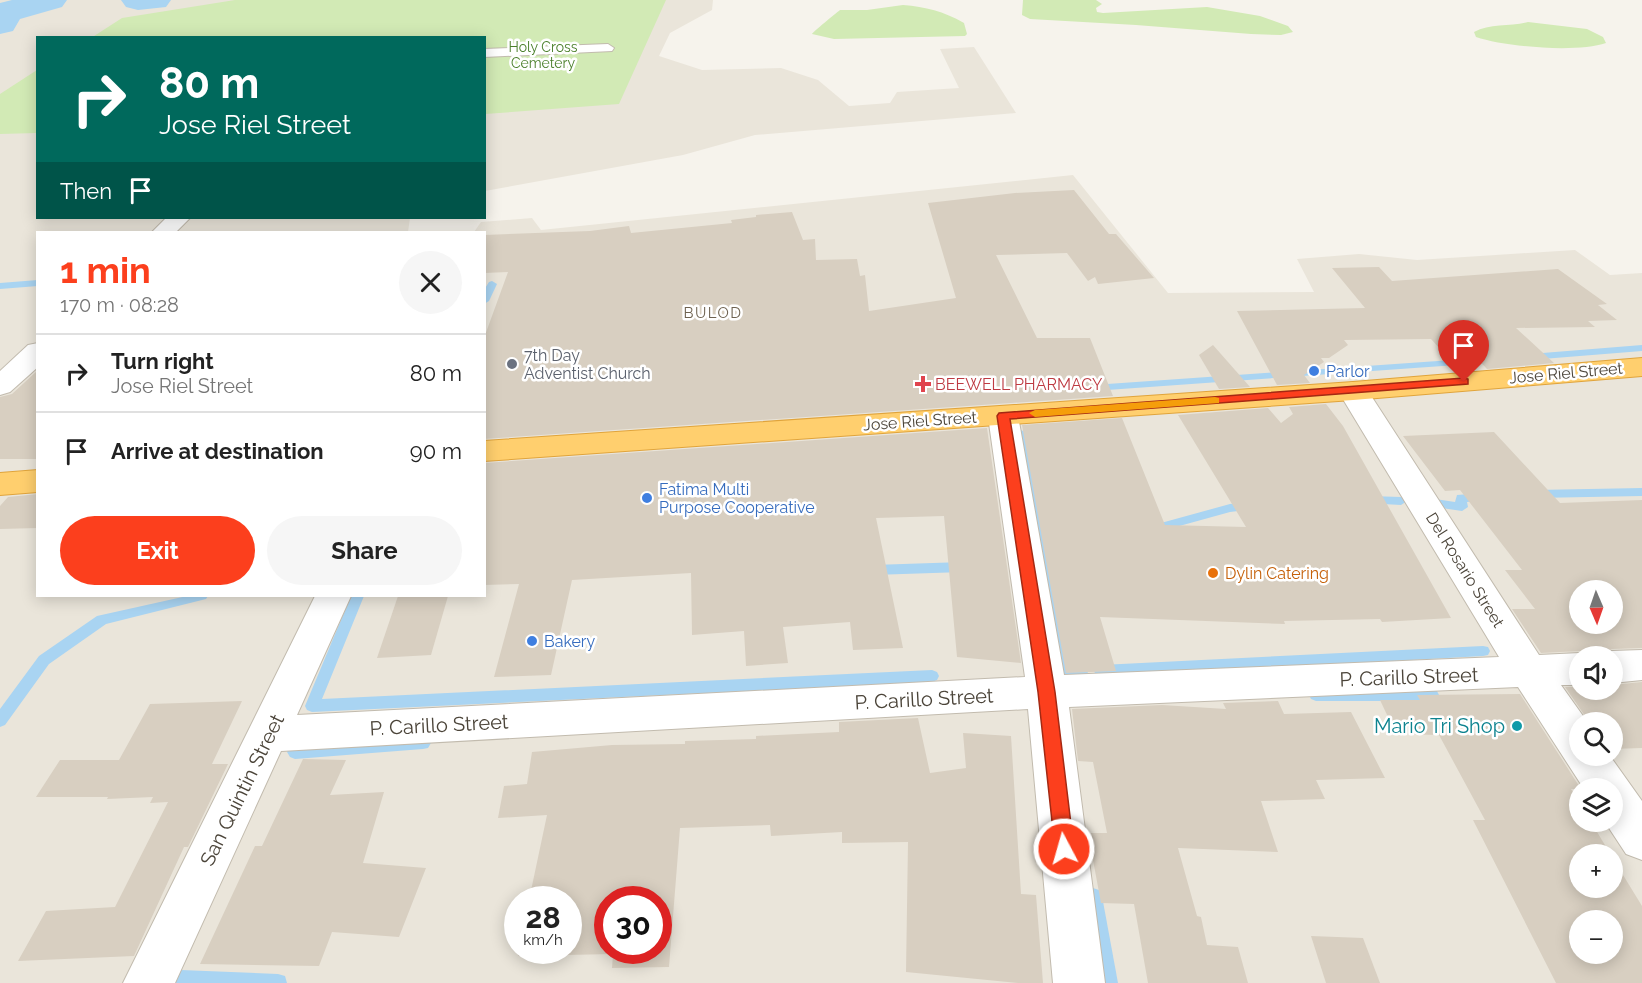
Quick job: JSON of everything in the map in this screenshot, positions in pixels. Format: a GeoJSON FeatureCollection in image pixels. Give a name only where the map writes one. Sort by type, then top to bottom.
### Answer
{"type":"FeatureCollection","features":[{"type":"Feature","properties":{"kind":"highway","name":"Jose Riel Street"},"geometry":{"type":"LineString","coordinates":[[486,451],[1353,391],[1642,367]]}},
{"type":"Feature","properties":{"kind":"highway"},"geometry":{"type":"LineString","coordinates":[[0,484],[36,481]]}},
{"type":"Feature","properties":{"kind":"street"},"geometry":{"type":"LineString","coordinates":[[164,231],[177,219]]}},
{"type":"Feature","properties":{"kind":"street"},"geometry":{"type":"LineString","coordinates":[[0,386],[36,353]]}},
{"type":"Feature","properties":{"kind":"street","name":"Del Rosario Street"},"geometry":{"type":"LineString","coordinates":[[1353,391],[1529,672],[1569,730]]}},
{"type":"Feature","properties":{"kind":"street"},"geometry":{"type":"LineString","coordinates":[[1003,416],[1047,692],[1079,983]]}},
{"type":"Feature","properties":{"kind":"street","name":"San Quintin Street"},"geometry":{"type":"LineString","coordinates":[[149,983],[333,597]]}},
{"type":"Feature","properties":{"kind":"street"},"geometry":{"type":"LineString","coordinates":[[1623,666],[1642,665]]}},
{"type":"Feature","properties":{"kind":"street","name":"P. Carillo Street"},"geometry":{"type":"LineString","coordinates":[[269,734],[1047,692],[1569,670]]}},
{"type":"Feature","properties":{"kind":"street"},"geometry":{"type":"LineString","coordinates":[[1623,811],[1642,839]]}},
{"type":"Feature","properties":{"kind":"lane"},"geometry":{"type":"LineString","coordinates":[[486,53],[608,48]]}},
{"type":"Feature","properties":{"kind":"shaded area"},"geometry":{"type":"Polygon","coordinates":[[[0,0],[713,0],[712,10],[670,33],[659,56],[702,70],[781,68],[818,80],[849,106],[890,103],[897,92],[959,88],[940,49],[974,47],[1016,113],[755,135],[683,155],[486,191],[486,36],[36,36],[36,219],[410,219],[408,231],[36,231],[36,597],[486,597],[486,231],[475,231],[481,222],[532,218],[541,230],[1073,175],[1168,293],[1314,292],[1297,259],[1359,254],[1417,260],[1575,250],[1610,275],[1642,273],[1642,983],[0,983],[0,0]]]}},
{"type":"Feature","properties":{"kind":"green space","name":"Holy Cross Cemetery"},"geometry":{"type":"Polygon","coordinates":[[[235,0],[666,0],[619,104],[486,114],[486,36],[94,36],[122,18],[235,0]]]}},
{"type":"Feature","properties":{"kind":"green space"},"geometry":{"type":"Polygon","coordinates":[[[1023,0],[1096,0],[1102,4],[1096,8],[1097,12],[1103,13],[1207,7],[1260,16],[1288,26],[1293,32],[1281,35],[1251,34],[1030,19],[1022,15],[1023,0]]]}},
{"type":"Feature","properties":{"kind":"green space"},"geometry":{"type":"Polygon","coordinates":[[[903,5],[927,8],[949,15],[964,23],[967,34],[965,36],[834,39],[812,34],[840,10],[867,10],[903,5]]]}},
{"type":"Feature","properties":{"kind":"green space"},"geometry":{"type":"Polygon","coordinates":[[[1528,22],[1587,29],[1603,37],[1606,43],[1578,48],[1541,48],[1489,41],[1476,37],[1474,32],[1487,27],[1528,22]]]}},
{"type":"Feature","properties":{"kind":"green space"},"geometry":{"type":"Polygon","coordinates":[[[36,71],[36,133],[0,134],[0,94],[36,71]]]}},
{"type":"Feature","properties":{"kind":"building"},"geometry":{"type":"Polygon","coordinates":[[[1074,190],[1109,234],[1116,234],[1154,278],[1098,284],[1095,277],[1088,281],[1067,253],[996,255],[1037,338],[1090,338],[1113,396],[486,439],[486,332],[508,272],[486,273],[486,235],[590,231],[629,226],[631,233],[732,223],[731,220],[756,217],[756,215],[792,212],[803,240],[815,239],[816,260],[857,259],[860,276],[865,275],[869,311],[956,298],[928,203],[1015,193],[1074,190]]]}},
{"type":"Feature","properties":{"kind":"building"},"geometry":{"type":"Polygon","coordinates":[[[1379,267],[1392,281],[1558,269],[1607,304],[1598,305],[1617,320],[1588,321],[1595,327],[1516,328],[1554,363],[1487,369],[1469,350],[1441,350],[1431,339],[1344,340],[1348,345],[1329,358],[1321,358],[1324,362],[1304,375],[1310,383],[1277,385],[1237,311],[1365,308],[1332,268],[1379,267]]]}},
{"type":"Feature","properties":{"kind":"building"},"geometry":{"type":"Polygon","coordinates":[[[1213,345],[1250,387],[1219,389],[1199,355],[1213,345]]]}},
{"type":"Feature","properties":{"kind":"building"},"geometry":{"type":"Polygon","coordinates":[[[36,372],[36,459],[0,459],[0,397],[12,394],[36,372]]]}},
{"type":"Feature","properties":{"kind":"building"},"geometry":{"type":"Polygon","coordinates":[[[1326,404],[1343,426],[1451,618],[1382,622],[1380,619],[1284,621],[1285,624],[1100,617],[1116,671],[1066,673],[1022,425],[1122,418],[1165,525],[1246,527],[1178,415],[1268,408],[1281,423],[1293,414],[1289,407],[1326,404]]]}},
{"type":"Feature","properties":{"kind":"building"},"geometry":{"type":"Polygon","coordinates":[[[987,428],[1021,663],[957,657],[944,516],[876,518],[903,648],[853,650],[850,622],[783,627],[788,663],[746,666],[744,631],[692,635],[691,573],[572,580],[551,675],[494,677],[519,584],[486,585],[486,463],[987,428]]]}},
{"type":"Feature","properties":{"kind":"building"},"geometry":{"type":"Polygon","coordinates":[[[1494,432],[1560,503],[1642,500],[1642,648],[1569,646],[1569,652],[1541,653],[1512,609],[1535,609],[1505,570],[1522,570],[1460,490],[1445,491],[1403,436],[1494,432]]]}},
{"type":"Feature","properties":{"kind":"building"},"geometry":{"type":"Polygon","coordinates":[[[36,494],[36,528],[0,529],[0,506],[8,497],[36,494]]]}},
{"type":"Feature","properties":{"kind":"building"},"geometry":{"type":"Polygon","coordinates":[[[398,597],[448,597],[431,655],[377,658],[398,597]]]}},
{"type":"Feature","properties":{"kind":"building"},"geometry":{"type":"Polygon","coordinates":[[[1642,682],[1642,748],[1623,749],[1623,712],[1582,712],[1574,700],[1623,700],[1623,684],[1642,682]]]}},
{"type":"Feature","properties":{"kind":"building"},"geometry":{"type":"Polygon","coordinates":[[[1520,694],[1574,778],[1569,778],[1569,832],[1597,832],[1604,844],[1569,844],[1569,898],[1623,898],[1623,875],[1642,906],[1642,983],[1556,983],[1473,820],[1485,820],[1439,735],[1396,734],[1380,700],[1420,700],[1417,695],[1520,694]]]}},
{"type":"Feature","properties":{"kind":"building"},"geometry":{"type":"Polygon","coordinates":[[[242,701],[212,764],[228,764],[188,847],[184,847],[134,956],[18,961],[46,911],[115,907],[168,802],[150,803],[153,797],[107,799],[108,797],[36,797],[60,760],[119,760],[150,704],[242,701]]]}},
{"type":"Feature","properties":{"kind":"building"},"geometry":{"type":"Polygon","coordinates":[[[1278,701],[1284,714],[1351,712],[1385,778],[1316,780],[1325,799],[1261,801],[1278,852],[1178,848],[1197,916],[1201,917],[1207,945],[1238,947],[1248,983],[1148,983],[1134,904],[1101,903],[1088,833],[1107,833],[1093,762],[1078,761],[1072,709],[1162,705],[1226,709],[1223,703],[1278,701]]]}},
{"type":"Feature","properties":{"kind":"building"},"geometry":{"type":"Polygon","coordinates":[[[918,718],[930,773],[966,768],[963,733],[1011,736],[1021,894],[1036,895],[1043,983],[1018,983],[906,972],[908,842],[842,843],[842,832],[771,836],[770,825],[680,828],[672,929],[672,886],[594,886],[594,954],[582,955],[582,886],[532,886],[547,815],[498,818],[504,786],[527,784],[532,752],[612,745],[685,744],[685,741],[756,739],[756,736],[839,732],[839,722],[918,718]]]}},
{"type":"Feature","properties":{"kind":"building"},"geometry":{"type":"Polygon","coordinates":[[[303,759],[346,760],[330,795],[384,792],[363,863],[426,868],[399,937],[332,932],[319,966],[200,964],[255,846],[262,846],[303,759]]]}},
{"type":"Feature","properties":{"kind":"building"},"geometry":{"type":"Polygon","coordinates":[[[1311,936],[1363,938],[1380,983],[1326,983],[1311,936]]]}},
{"type":"Feature","properties":{"kind":"building"},"geometry":{"type":"Polygon","coordinates":[[[612,964],[669,964],[669,967],[612,968],[612,964]]]}},
{"type":"Feature","properties":{"kind":"waterway"},"geometry":{"type":"LineString","coordinates":[[0,23],[8,12],[50,0]]}},
{"type":"Feature","properties":{"kind":"waterway"},"geometry":{"type":"LineString","coordinates":[[138,0],[154,0]]}},
{"type":"Feature","properties":{"kind":"waterway"},"geometry":{"type":"LineString","coordinates":[[0,286],[36,283]]}},
{"type":"Feature","properties":{"kind":"waterway"},"geometry":{"type":"LineString","coordinates":[[486,297],[492,284]]}},
{"type":"Feature","properties":{"kind":"waterway"},"geometry":{"type":"LineString","coordinates":[[1530,357],[1642,348]]}},
{"type":"Feature","properties":{"kind":"waterway"},"geometry":{"type":"LineString","coordinates":[[1093,388],[1495,360]]}},
{"type":"Feature","properties":{"kind":"waterway"},"geometry":{"type":"LineString","coordinates":[[1021,433],[1064,673],[1081,672]]}},
{"type":"Feature","properties":{"kind":"waterway"},"geometry":{"type":"LineString","coordinates":[[1535,494],[1642,492]]}},
{"type":"Feature","properties":{"kind":"waterway"},"geometry":{"type":"LineString","coordinates":[[1435,503],[1462,507],[1461,498],[1482,497]]}},
{"type":"Feature","properties":{"kind":"waterway"},"geometry":{"type":"LineString","coordinates":[[1369,500],[1401,501]]}},
{"type":"Feature","properties":{"kind":"waterway"},"geometry":{"type":"LineString","coordinates":[[1154,529],[1230,508],[1250,506]]}},
{"type":"Feature","properties":{"kind":"waterway"},"geometry":{"type":"LineString","coordinates":[[873,570],[963,567]]}},
{"type":"Feature","properties":{"kind":"waterway"},"geometry":{"type":"LineString","coordinates":[[0,721],[44,660],[102,620],[198,597]]}},
{"type":"Feature","properties":{"kind":"waterway"},"geometry":{"type":"LineString","coordinates":[[357,597],[312,706],[932,676]]}},
{"type":"Feature","properties":{"kind":"waterway"},"geometry":{"type":"LineString","coordinates":[[1101,671],[1483,651]]}},
{"type":"Feature","properties":{"kind":"waterway"},"geometry":{"type":"LineString","coordinates":[[1316,695],[1432,695]]}},
{"type":"Feature","properties":{"kind":"waterway"},"geometry":{"type":"LineString","coordinates":[[295,752],[423,743]]}},
{"type":"Feature","properties":{"kind":"waterway"},"geometry":{"type":"LineString","coordinates":[[1093,896],[1109,983]]}},
{"type":"Feature","properties":{"kind":"waterway"},"geometry":{"type":"LineString","coordinates":[[181,979],[278,983]]}},
{"type":"Feature","properties":{"kind":"slow traffic"},"geometry":{"type":"LineString","coordinates":[[1035,413],[1215,401]]}},
{"type":"Feature","properties":{"kind":"place","name":"7th Day Adventist Church"},"geometry":{"type":"Point","coordinates":[512,364]}},
{"type":"Feature","properties":{"kind":"place","name":"Parlor"},"geometry":{"type":"Point","coordinates":[1314,371]}},
{"type":"Feature","properties":{"kind":"place","name":"BEEWELL PHARMACY"},"geometry":{"type":"Point","coordinates":[923,384]}},
{"type":"Feature","properties":{"kind":"place","name":"Fatima Multi Purpose Cooperative"},"geometry":{"type":"Point","coordinates":[647,498]}},
{"type":"Feature","properties":{"kind":"place","name":"Dylin Catering"},"geometry":{"type":"Point","coordinates":[1213,573]}},
{"type":"Feature","properties":{"kind":"place","name":"Bakery"},"geometry":{"type":"Point","coordinates":[532,641]}},
{"type":"Feature","properties":{"kind":"place","name":"Mario Tri Shop"},"geometry":{"type":"Point","coordinates":[1517,726]}},
{"type":"Feature","properties":{"kind":"district","name":"BULOD"},"geometry":{"type":"Point","coordinates":[713,313]}},
{"type":"Feature","properties":{"kind":"route"},"geometry":{"type":"LineString","coordinates":[[1064,849],[1047,692],[1003,416],[1464,382]]}}]}
